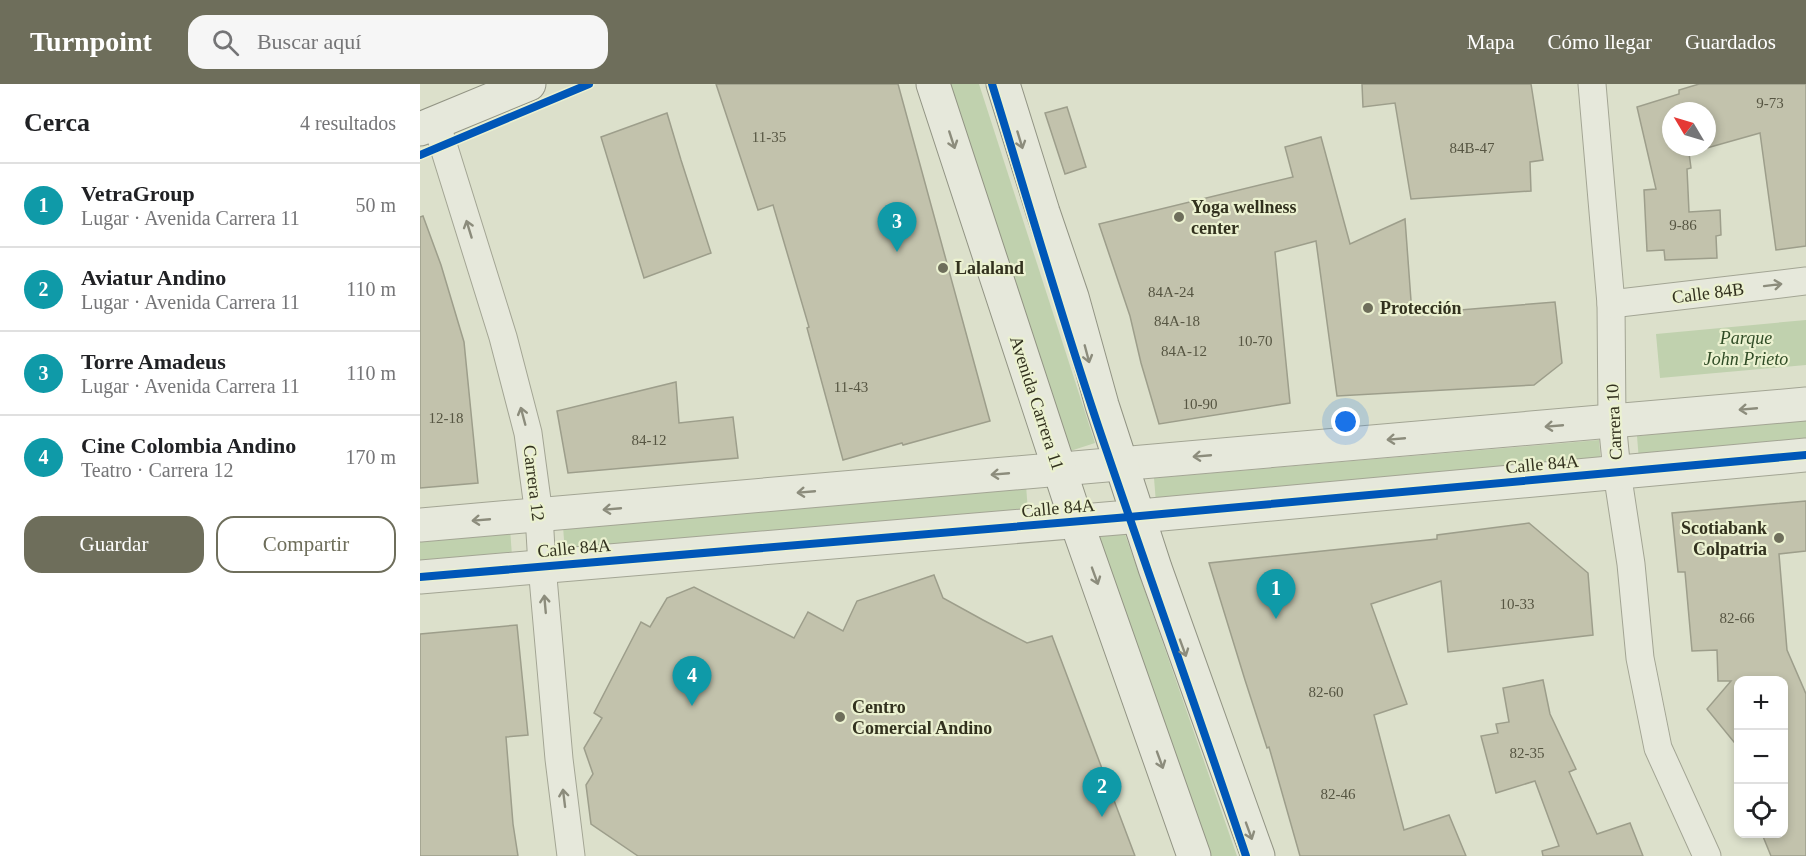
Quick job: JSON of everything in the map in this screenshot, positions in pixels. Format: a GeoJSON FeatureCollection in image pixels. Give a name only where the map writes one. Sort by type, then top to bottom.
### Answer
{"type":"FeatureCollection","features":[{"type":"Feature","properties":{"kind":"street"},"geometry":{"type":"LineString","coordinates":[[428,125],[529,84]]}},
{"type":"Feature","properties":{"kind":"street","name":"Avenida Carrera 11"},"geometry":{"type":"LineString","coordinates":[[933,84],[1058,469],[1194,856]]}},
{"type":"Feature","properties":{"kind":"street"},"geometry":{"type":"LineString","coordinates":[[1003,84],[1072,297],[1102,405],[1138,516],[1258,856]]}},
{"type":"Feature","properties":{"kind":"street","name":"Carrera 10"},"geometry":{"type":"LineString","coordinates":[[1592,84],[1611,304],[1612,421],[1631,564],[1640,658],[1658,748],[1707,856]]}},
{"type":"Feature","properties":{"kind":"street","name":"Carrera 12"},"geometry":{"type":"LineString","coordinates":[[428,125],[505,348],[528,433],[539,515],[559,759],[571,856]]}},
{"type":"Feature","properties":{"kind":"street","name":"Calle 84B"},"geometry":{"type":"LineString","coordinates":[[1611,304],[1806,282]]}},
{"type":"Feature","properties":{"kind":"street","name":"Calle 84A"},"geometry":{"type":"LineString","coordinates":[[420,525],[1806,404]]}},
{"type":"Feature","properties":{"kind":"street","name":"Calle 84A"},"geometry":{"type":"LineString","coordinates":[[420,577],[1138,516],[1806,455]]}},
{"type":"Feature","properties":{"kind":"green space"},"geometry":{"type":"Polygon","coordinates":[[[945,84],[979,84],[1095,443],[1064,453],[945,84]]]}},
{"type":"Feature","properties":{"kind":"green space","name":"Parque John Prieto"},"geometry":{"type":"Polygon","coordinates":[[[1806,320],[1806,365],[1660,378],[1656,334],[1806,320]]]}},
{"type":"Feature","properties":{"kind":"green space"},"geometry":{"type":"Polygon","coordinates":[[[1806,420],[1806,445],[1639,461],[1637,436],[1806,420]]]}},
{"type":"Feature","properties":{"kind":"green space"},"geometry":{"type":"Polygon","coordinates":[[[1599,440],[1601,464],[1156,503],[1154,478],[1599,440]]]}},
{"type":"Feature","properties":{"kind":"green space"},"geometry":{"type":"Polygon","coordinates":[[[1026,485],[1028,512],[565,554],[563,526],[1026,485]]]}},
{"type":"Feature","properties":{"kind":"green space"},"geometry":{"type":"Polygon","coordinates":[[[510,528],[512,556],[420,564],[420,535],[510,528]]]}},
{"type":"Feature","properties":{"kind":"green space"},"geometry":{"type":"Polygon","coordinates":[[[1124,531],[1237,856],[1204,856],[1091,533],[1124,531]]]}},
{"type":"Feature","properties":{"kind":"building"},"geometry":{"type":"Polygon","coordinates":[[[716,84],[898,84],[990,421],[843,460],[807,328],[809,327],[773,205],[758,210],[716,84]]]}},
{"type":"Feature","properties":{"kind":"building"},"geometry":{"type":"Polygon","coordinates":[[[1362,84],[1531,84],[1543,160],[1530,162],[1531,191],[1411,199],[1395,103],[1363,107],[1362,84]]]}},
{"type":"Feature","properties":{"kind":"building"},"geometry":{"type":"Polygon","coordinates":[[[1699,84],[1806,84],[1806,246],[1776,250],[1760,133],[1716,145],[1716,102],[1662,102],[1662,156],[1689,156],[1691,168],[1687,169],[1689,212],[1720,210],[1721,235],[1716,236],[1717,258],[1665,260],[1664,250],[1647,251],[1644,190],[1656,189],[1637,107],[1679,94],[1679,90],[1699,84]]]}},
{"type":"Feature","properties":{"kind":"building"},"geometry":{"type":"Polygon","coordinates":[[[1067,107],[1086,167],[1065,174],[1045,113],[1067,107]]]}},
{"type":"Feature","properties":{"kind":"building"},"geometry":{"type":"Polygon","coordinates":[[[667,113],[711,253],[644,278],[601,137],[667,113]]]}},
{"type":"Feature","properties":{"kind":"building"},"geometry":{"type":"Polygon","coordinates":[[[1321,137],[1350,244],[1405,219],[1412,314],[1555,302],[1562,363],[1534,385],[1337,396],[1316,241],[1275,252],[1290,403],[1159,424],[1130,316],[1099,224],[1293,177],[1285,147],[1321,137]]]}},
{"type":"Feature","properties":{"kind":"building"},"geometry":{"type":"Polygon","coordinates":[[[423,216],[441,265],[464,342],[478,483],[420,488],[420,217],[423,216]]]}},
{"type":"Feature","properties":{"kind":"building"},"geometry":{"type":"Polygon","coordinates":[[[676,382],[679,423],[733,417],[738,458],[568,473],[557,411],[676,382]]]}},
{"type":"Feature","properties":{"kind":"building"},"geometry":{"type":"Polygon","coordinates":[[[1806,501],[1806,551],[1779,554],[1787,650],[1806,694],[1806,856],[1771,856],[1764,838],[1788,838],[1788,676],[1734,676],[1734,742],[1707,709],[1731,681],[1718,681],[1717,650],[1692,651],[1685,572],[1678,572],[1672,513],[1806,501]]]}},
{"type":"Feature","properties":{"kind":"building"},"geometry":{"type":"Polygon","coordinates":[[[1529,523],[1588,573],[1593,635],[1448,652],[1441,581],[1371,604],[1407,704],[1374,715],[1404,830],[1449,815],[1466,856],[1300,856],[1269,747],[1267,748],[1209,563],[1437,539],[1437,535],[1529,523]]]}},
{"type":"Feature","properties":{"kind":"building","name":"Centro Comercial Andino"},"geometry":{"type":"Polygon","coordinates":[[[934,575],[943,598],[1027,643],[1052,636],[1135,856],[638,856],[591,824],[586,785],[593,774],[584,748],[602,718],[594,713],[641,622],[650,627],[667,598],[694,587],[794,638],[808,612],[843,631],[857,601],[934,575]]]}},
{"type":"Feature","properties":{"kind":"building"},"geometry":{"type":"Polygon","coordinates":[[[517,625],[528,735],[506,737],[518,856],[420,856],[420,634],[517,625]]]}},
{"type":"Feature","properties":{"kind":"building"},"geometry":{"type":"Polygon","coordinates":[[[1543,680],[1550,714],[1576,769],[1569,772],[1597,834],[1630,823],[1643,856],[1543,856],[1542,851],[1559,846],[1535,781],[1496,793],[1481,736],[1498,733],[1496,724],[1509,722],[1503,688],[1543,680]]]}},
{"type":"Feature","properties":{"kind":"cycle path"},"geometry":{"type":"LineString","coordinates":[[420,155],[589,84]]}},
{"type":"Feature","properties":{"kind":"cycle path"},"geometry":{"type":"LineString","coordinates":[[992,84],[1062,315],[1246,856]]}},
{"type":"Feature","properties":{"kind":"cycle path"},"geometry":{"type":"LineString","coordinates":[[420,577],[1129,517],[1806,455]]}},
{"type":"Feature","properties":{"kind":"place","name":"Yoga wellness center"},"geometry":{"type":"Point","coordinates":[1179,217]}},
{"type":"Feature","properties":{"kind":"place","name":"Torre Amadeus"},"geometry":{"type":"Point","coordinates":[897,252]}},
{"type":"Feature","properties":{"kind":"place","name":"Lalaland"},"geometry":{"type":"Point","coordinates":[943,268]}},
{"type":"Feature","properties":{"kind":"place","name":"Protección"},"geometry":{"type":"Point","coordinates":[1368,308]}},
{"type":"Feature","properties":{"kind":"place","name":"Scotiabank Colpatria"},"geometry":{"type":"Point","coordinates":[1779,538]}},
{"type":"Feature","properties":{"kind":"place","name":"VetraGroup"},"geometry":{"type":"Point","coordinates":[1276,619]}},
{"type":"Feature","properties":{"kind":"place","name":"Cine Colombia Andino"},"geometry":{"type":"Point","coordinates":[692,706]}},
{"type":"Feature","properties":{"kind":"place","name":"Centro Comercial Andino"},"geometry":{"type":"Point","coordinates":[840,717]}},
{"type":"Feature","properties":{"kind":"place","name":"Aviatur Andino"},"geometry":{"type":"Point","coordinates":[1102,817]}}]}
